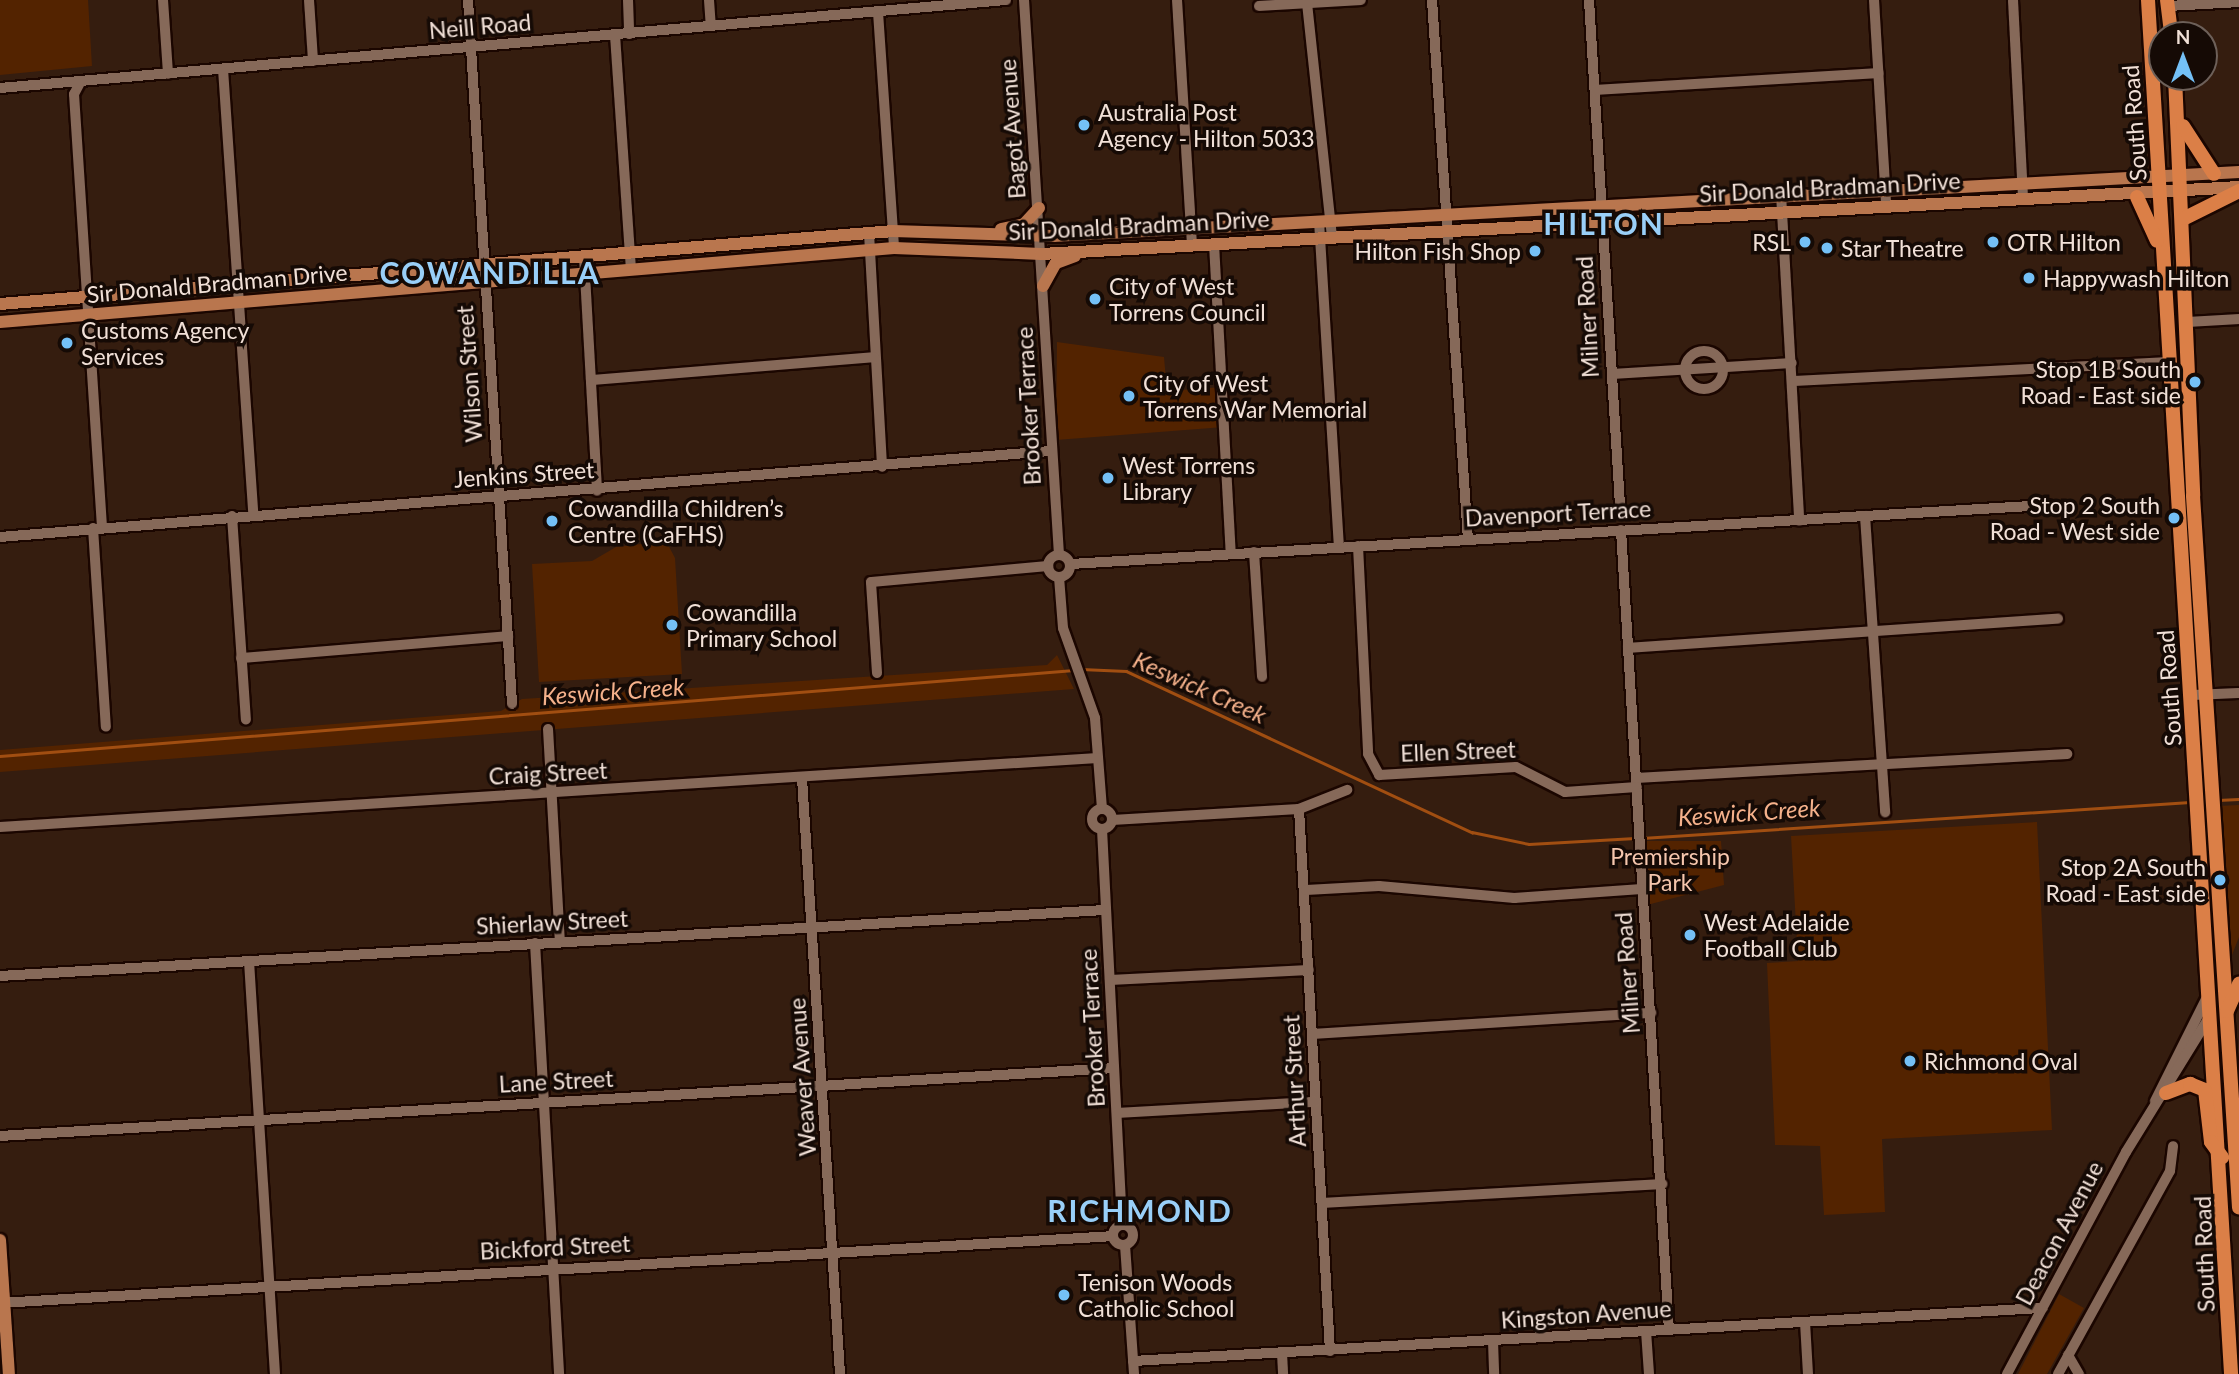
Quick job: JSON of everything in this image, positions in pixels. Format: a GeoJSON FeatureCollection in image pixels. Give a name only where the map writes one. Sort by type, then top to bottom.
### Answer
{"type":"FeatureCollection","features":[{"type":"Feature","properties":{"kind":"highway","name":"South Road"},"geometry":{"type":"LineString","coordinates":[[2148,0],[2162,195],[2169,362],[2206,811],[2223,983],[2233,1011],[2229,1040],[2235,1061],[2239,1208]]}},
{"type":"Feature","properties":{"kind":"highway"},"geometry":{"type":"LineString","coordinates":[[2167,3],[2169,21]]}},
{"type":"Feature","properties":{"kind":"highway","name":"South Road"},"geometry":{"type":"LineString","coordinates":[[2177,91],[2185,218],[2198,695]]}},
{"type":"Feature","properties":{"kind":"highway"},"geometry":{"type":"LineString","coordinates":[[2179,108],[2192,146],[2214,174]]}},
{"type":"Feature","properties":{"kind":"highway"},"geometry":{"type":"LineString","coordinates":[[2185,218],[2239,189]]}},
{"type":"Feature","properties":{"kind":"highway"},"geometry":{"type":"LineString","coordinates":[[2137,197],[2155,231],[2164,280]]}},
{"type":"Feature","properties":{"kind":"highway","name":"South Road"},"geometry":{"type":"LineString","coordinates":[[2206,811],[2209,993],[2216,1049],[2234,1314],[2231,1374]]}},
{"type":"Feature","properties":{"kind":"highway"},"geometry":{"type":"LineString","coordinates":[[2211,1010],[2223,983]]}},
{"type":"Feature","properties":{"kind":"highway"},"geometry":{"type":"LineString","coordinates":[[2216,1049],[2233,1011],[2239,984]]}},
{"type":"Feature","properties":{"kind":"highway"},"geometry":{"type":"LineString","coordinates":[[2166,1093],[2190,1084],[2207,1093],[2211,1142],[2223,1159]]}},
{"type":"Feature","properties":{"kind":"main road","name":"Sir Donald Bradman Drive"},"geometry":{"type":"LineString","coordinates":[[0,304],[893,231],[986,230],[1040,236],[1886,188],[2161,179],[2239,172]]}},
{"type":"Feature","properties":{"kind":"main road","name":"Sir Donald Bradman Drive"},"geometry":{"type":"LineString","coordinates":[[0,321],[894,248],[1041,254],[1886,204],[2137,197],[2239,189]]}},
{"type":"Feature","properties":{"kind":"main road"},"geometry":{"type":"LineString","coordinates":[[986,230],[1024,224],[1039,208]]}},
{"type":"Feature","properties":{"kind":"main road"},"geometry":{"type":"LineString","coordinates":[[1043,285],[1056,263],[1092,250]]}},
{"type":"Feature","properties":{"kind":"main road"},"geometry":{"type":"LineString","coordinates":[[0,1241],[2,1303],[9,1374]]}},
{"type":"Feature","properties":{"kind":"street"},"geometry":{"type":"LineString","coordinates":[[163,0],[168,74]]}},
{"type":"Feature","properties":{"kind":"street"},"geometry":{"type":"LineString","coordinates":[[309,0],[313,61]]}},
{"type":"Feature","properties":{"kind":"street","name":"Wilson Street"},"geometry":{"type":"LineString","coordinates":[[468,0],[512,704]]}},
{"type":"Feature","properties":{"kind":"street"},"geometry":{"type":"LineString","coordinates":[[628,0],[629,34]]}},
{"type":"Feature","properties":{"kind":"street"},"geometry":{"type":"LineString","coordinates":[[709,0],[711,26]]}},
{"type":"Feature","properties":{"kind":"street"},"geometry":{"type":"LineString","coordinates":[[864,0],[865,13]]}},
{"type":"Feature","properties":{"kind":"street","name":"Neill Road"},"geometry":{"type":"LineString","coordinates":[[0,88],[1006,0]]}},
{"type":"Feature","properties":{"kind":"street","name":"Bagot Avenue"},"geometry":{"type":"LineString","coordinates":[[1024,0],[1041,254]]}},
{"type":"Feature","properties":{"kind":"street"},"geometry":{"type":"LineString","coordinates":[[1177,0],[1192,246]]}},
{"type":"Feature","properties":{"kind":"street"},"geometry":{"type":"LineString","coordinates":[[1259,6],[1361,0]]}},
{"type":"Feature","properties":{"kind":"street"},"geometry":{"type":"LineString","coordinates":[[1432,0],[1468,540]]}},
{"type":"Feature","properties":{"kind":"street","name":"Milner Road"},"geometry":{"type":"LineString","coordinates":[[1589,0],[1604,205],[1602,221],[1620,506]]}},
{"type":"Feature","properties":{"kind":"street"},"geometry":{"type":"LineString","coordinates":[[1874,0],[1886,204]]}},
{"type":"Feature","properties":{"kind":"street"},"geometry":{"type":"LineString","coordinates":[[2013,0],[2024,200]]}},
{"type":"Feature","properties":{"kind":"street"},"geometry":{"type":"LineString","coordinates":[[2167,3],[2239,2]]}},
{"type":"Feature","properties":{"kind":"street"},"geometry":{"type":"LineString","coordinates":[[1307,3],[1314,113],[1327,159],[1325,221],[1339,547]]}},
{"type":"Feature","properties":{"kind":"street"},"geometry":{"type":"LineString","coordinates":[[878,12],[894,248]]}},
{"type":"Feature","properties":{"kind":"street"},"geometry":{"type":"LineString","coordinates":[[615,35],[631,269]]}},
{"type":"Feature","properties":{"kind":"street"},"geometry":{"type":"LineString","coordinates":[[223,68],[253,514]]}},
{"type":"Feature","properties":{"kind":"street"},"geometry":{"type":"LineString","coordinates":[[1595,90],[1878,73]]}},
{"type":"Feature","properties":{"kind":"street"},"geometry":{"type":"LineString","coordinates":[[81,81],[74,94],[88,314],[106,727]]}},
{"type":"Feature","properties":{"kind":"street"},"geometry":{"type":"LineString","coordinates":[[1781,194],[1794,381],[1799,521]]}},
{"type":"Feature","properties":{"kind":"street"},"geometry":{"type":"LineString","coordinates":[[869,233],[882,467]]}},
{"type":"Feature","properties":{"kind":"street"},"geometry":{"type":"LineString","coordinates":[[1214,244],[1231,553]]}},
{"type":"Feature","properties":{"kind":"street","name":"Brooker Terrace"},"geometry":{"type":"LineString","coordinates":[[1041,254],[1059,554]]}},
{"type":"Feature","properties":{"kind":"street"},"geometry":{"type":"LineString","coordinates":[[584,257],[597,491]]}},
{"type":"Feature","properties":{"kind":"street"},"geometry":{"type":"LineString","coordinates":[[2188,321],[2239,318]]}},
{"type":"Feature","properties":{"kind":"street"},"geometry":{"type":"LineString","coordinates":[[1712,349],[1718,368],[1718,387],[1706,390],[1690,387],[1688,369],[1691,352],[1712,349]]}},
{"type":"Feature","properties":{"kind":"street"},"geometry":{"type":"LineString","coordinates":[[591,380],[874,357]]}},
{"type":"Feature","properties":{"kind":"street"},"geometry":{"type":"LineString","coordinates":[[1794,381],[2169,362]]}},
{"type":"Feature","properties":{"kind":"street"},"geometry":{"type":"LineString","coordinates":[[1612,374],[1792,363]]}},
{"type":"Feature","properties":{"kind":"street","name":"Jenkins Street"},"geometry":{"type":"LineString","coordinates":[[0,537],[253,514],[597,491],[1052,451]]}},
{"type":"Feature","properties":{"kind":"street","name":"Davenport Terrace"},"geometry":{"type":"LineString","coordinates":[[1071,564],[2047,505]]}},
{"type":"Feature","properties":{"kind":"street"},"geometry":{"type":"LineString","coordinates":[[232,516],[246,720]]}},
{"type":"Feature","properties":{"kind":"street"},"geometry":{"type":"LineString","coordinates":[[1866,516],[1885,812]]}},
{"type":"Feature","properties":{"kind":"street","name":"Milner Road"},"geometry":{"type":"LineString","coordinates":[[1620,530],[1669,1330]]}},
{"type":"Feature","properties":{"kind":"street","name":"Ellen Street"},"geometry":{"type":"LineString","coordinates":[[1358,546],[1368,754],[1379,775],[1516,767],[1565,792],[1636,782]]}},
{"type":"Feature","properties":{"kind":"street"},"geometry":{"type":"LineString","coordinates":[[1254,552],[1262,677]]}},
{"type":"Feature","properties":{"kind":"street"},"geometry":{"type":"LineString","coordinates":[[877,673],[871,582],[1048,566],[1059,554],[1071,564],[1059,577]]}},
{"type":"Feature","properties":{"kind":"street"},"geometry":{"type":"LineString","coordinates":[[1048,566],[1059,577],[1063,628],[1083,679],[1098,758],[1102,809],[1112,820]]}},
{"type":"Feature","properties":{"kind":"street"},"geometry":{"type":"LineString","coordinates":[[1628,648],[2058,619]]}},
{"type":"Feature","properties":{"kind":"street"},"geometry":{"type":"LineString","coordinates":[[241,658],[508,636]]}},
{"type":"Feature","properties":{"kind":"street"},"geometry":{"type":"LineString","coordinates":[[2198,695],[2239,693]]}},
{"type":"Feature","properties":{"kind":"street"},"geometry":{"type":"LineString","coordinates":[[548,729],[560,942]]}},
{"type":"Feature","properties":{"kind":"street"},"geometry":{"type":"LineString","coordinates":[[1636,782],[2067,754]]}},
{"type":"Feature","properties":{"kind":"street","name":"Craig Street"},"geometry":{"type":"LineString","coordinates":[[0,827],[1098,758]]}},
{"type":"Feature","properties":{"kind":"street","name":"Weaver Avenue"},"geometry":{"type":"LineString","coordinates":[[802,778],[825,1086],[840,1374]]}},
{"type":"Feature","properties":{"kind":"street"},"geometry":{"type":"LineString","coordinates":[[1102,829],[1112,820],[1299,809],[1347,790]]}},
{"type":"Feature","properties":{"kind":"street","name":"Brooker Terrace"},"geometry":{"type":"LineString","coordinates":[[1102,809],[1093,821],[1102,829],[1122,1224],[1134,1234],[1125,1245]]}},
{"type":"Feature","properties":{"kind":"street","name":"Arthur Street"},"geometry":{"type":"LineString","coordinates":[[1299,809],[1306,890],[1330,1351]]}},
{"type":"Feature","properties":{"kind":"street"},"geometry":{"type":"LineString","coordinates":[[1306,890],[1379,886],[1514,898],[1642,889]]}},
{"type":"Feature","properties":{"kind":"street","name":"Shierlaw Street"},"geometry":{"type":"LineString","coordinates":[[0,976],[1106,910]]}},
{"type":"Feature","properties":{"kind":"street"},"geometry":{"type":"LineString","coordinates":[[535,943],[559,1374]]}},
{"type":"Feature","properties":{"kind":"street"},"geometry":{"type":"LineString","coordinates":[[249,961],[275,1374]]}},
{"type":"Feature","properties":{"kind":"street"},"geometry":{"type":"LineString","coordinates":[[1110,980],[1309,970]]}},
{"type":"Feature","properties":{"kind":"street","name":"Deacon Avenue"},"geometry":{"type":"LineString","coordinates":[[2007,1374],[2149,1113],[2209,993]]}},
{"type":"Feature","properties":{"kind":"street","name":"Deacon Avenue"},"geometry":{"type":"LineString","coordinates":[[2149,1113],[2166,1093],[2211,1010]]}},
{"type":"Feature","properties":{"kind":"street"},"geometry":{"type":"LineString","coordinates":[[1313,1034],[1651,1013]]}},
{"type":"Feature","properties":{"kind":"street","name":"Lane Street"},"geometry":{"type":"LineString","coordinates":[[0,1136],[1114,1068]]}},
{"type":"Feature","properties":{"kind":"street"},"geometry":{"type":"LineString","coordinates":[[1117,1113],[1316,1102]]}},
{"type":"Feature","properties":{"kind":"street"},"geometry":{"type":"LineString","coordinates":[[2057,1374],[2170,1171],[2173,1146]]}},
{"type":"Feature","properties":{"kind":"street"},"geometry":{"type":"LineString","coordinates":[[1322,1203],[1662,1184]]}},
{"type":"Feature","properties":{"kind":"street"},"geometry":{"type":"LineString","coordinates":[[1122,1224],[1113,1236],[1125,1245],[1134,1374]]}},
{"type":"Feature","properties":{"kind":"street","name":"Bickford Street"},"geometry":{"type":"LineString","coordinates":[[2,1303],[1113,1236]]}},
{"type":"Feature","properties":{"kind":"street","name":"Kingston Avenue"},"geometry":{"type":"LineString","coordinates":[[1133,1361],[2042,1308]]}},
{"type":"Feature","properties":{"kind":"street"},"geometry":{"type":"LineString","coordinates":[[1805,1322],[1808,1374]]}},
{"type":"Feature","properties":{"kind":"street"},"geometry":{"type":"LineString","coordinates":[[1646,1331],[1649,1374]]}},
{"type":"Feature","properties":{"kind":"street"},"geometry":{"type":"LineString","coordinates":[[1493,1341],[1494,1374]]}},
{"type":"Feature","properties":{"kind":"street"},"geometry":{"type":"LineString","coordinates":[[1282,1353],[1283,1374]]}},
{"type":"Feature","properties":{"kind":"street"},"geometry":{"type":"LineString","coordinates":[[2068,1355],[2078,1374]]}},
{"type":"Feature","properties":{"kind":"green space"},"geometry":{"type":"Polygon","coordinates":[[[0,0],[88,0],[92,66],[0,75],[0,0]]]}},
{"type":"Feature","properties":{"kind":"green space"},"geometry":{"type":"Polygon","coordinates":[[[1057,342],[1164,357],[1167,391],[1222,387],[1224,427],[1056,440],[1057,342]]]}},
{"type":"Feature","properties":{"kind":"green space"},"geometry":{"type":"Polygon","coordinates":[[[666,541],[675,558],[682,674],[539,682],[532,564],[592,561],[616,547],[666,541]]]}},
{"type":"Feature","properties":{"kind":"green space"},"geometry":{"type":"Polygon","coordinates":[[[1057,655],[1074,689],[0,772],[0,750],[501,711],[522,699],[1047,665],[1057,655]]]}},
{"type":"Feature","properties":{"kind":"green space"},"geometry":{"type":"Polygon","coordinates":[[[2239,805],[2239,937],[2232,955],[2218,806],[2239,805]]]}},
{"type":"Feature","properties":{"kind":"green space","name":"Richmond Oval"},"geometry":{"type":"Polygon","coordinates":[[[2037,822],[2052,1130],[1882,1139],[1885,1212],[1824,1215],[1820,1146],[1775,1145],[1767,963],[1798,961],[1791,836],[2037,822]]]}},
{"type":"Feature","properties":{"kind":"green space","name":"Premiership Park"},"geometry":{"type":"Polygon","coordinates":[[[1640,841],[1721,841],[1724,885],[1643,906],[1640,841]]]}},
{"type":"Feature","properties":{"kind":"green space"},"geometry":{"type":"Polygon","coordinates":[[[2059,1294],[2084,1308],[2047,1374],[2018,1374],[2059,1294]]]}},
{"type":"Feature","properties":{"kind":"waterway","name":"Keswick Creek"},"geometry":{"type":"LineString","coordinates":[[1081,669],[1126,671],[1472,832],[1529,844],[1635,838]]}},
{"type":"Feature","properties":{"kind":"waterway","name":"Keswick Creek"},"geometry":{"type":"LineString","coordinates":[[0,756],[1074,670]]}},
{"type":"Feature","properties":{"kind":"waterway","name":"Keswick Creek"},"geometry":{"type":"LineString","coordinates":[[2218,800],[2239,799]]}},
{"type":"Feature","properties":{"kind":"waterway","name":"Keswick Creek"},"geometry":{"type":"LineString","coordinates":[[1642,838],[2190,802]]}},
{"type":"Feature","properties":{"kind":"place","name":"Australia Post Agency - Hilton 5033"},"geometry":{"type":"Point","coordinates":[1084,125]}},
{"type":"Feature","properties":{"kind":"place","name":"RSL"},"geometry":{"type":"Point","coordinates":[1805,242]}},
{"type":"Feature","properties":{"kind":"place","name":"OTR Hilton"},"geometry":{"type":"Point","coordinates":[1993,242]}},
{"type":"Feature","properties":{"kind":"place","name":"Star Theatre"},"geometry":{"type":"Point","coordinates":[1827,248]}},
{"type":"Feature","properties":{"kind":"place","name":"Hilton Fish Shop"},"geometry":{"type":"Point","coordinates":[1535,251]}},
{"type":"Feature","properties":{"kind":"place","name":"Happywash Hilton"},"geometry":{"type":"Point","coordinates":[2029,278]}},
{"type":"Feature","properties":{"kind":"place","name":"City of West Torrens Council"},"geometry":{"type":"Point","coordinates":[1095,299]}},
{"type":"Feature","properties":{"kind":"place","name":"Customs Agency Services"},"geometry":{"type":"Point","coordinates":[67,343]}},
{"type":"Feature","properties":{"kind":"place","name":"Stop 1B South Road - East side"},"geometry":{"type":"Point","coordinates":[2195,382]}},
{"type":"Feature","properties":{"kind":"place","name":"City of West Torrens War Memorial"},"geometry":{"type":"Point","coordinates":[1129,396]}},
{"type":"Feature","properties":{"kind":"place","name":"West Torrens Library"},"geometry":{"type":"Point","coordinates":[1108,478]}},
{"type":"Feature","properties":{"kind":"place","name":"Stop 2 South Road - West side"},"geometry":{"type":"Point","coordinates":[2174,518]}},
{"type":"Feature","properties":{"kind":"place","name":"Cowandilla Children’s Centre (CaFHS)"},"geometry":{"type":"Point","coordinates":[552,521]}},
{"type":"Feature","properties":{"kind":"place","name":"Cowandilla Primary School"},"geometry":{"type":"Point","coordinates":[672,625]}},
{"type":"Feature","properties":{"kind":"place","name":"Stop 2A South Road - East side"},"geometry":{"type":"Point","coordinates":[2220,880]}},
{"type":"Feature","properties":{"kind":"place","name":"West Adelaide Football Club"},"geometry":{"type":"Point","coordinates":[1690,935]}},
{"type":"Feature","properties":{"kind":"place","name":"Richmond Oval"},"geometry":{"type":"Point","coordinates":[1910,1061]}},
{"type":"Feature","properties":{"kind":"place","name":"Tenison Woods Catholic School"},"geometry":{"type":"Point","coordinates":[1064,1295]}},
{"type":"Feature","properties":{"kind":"district","name":"HILTON"},"geometry":{"type":"Point","coordinates":[1604,223]}},
{"type":"Feature","properties":{"kind":"district","name":"COWANDILLA"},"geometry":{"type":"Point","coordinates":[490,272]}},
{"type":"Feature","properties":{"kind":"district","name":"RICHMOND"},"geometry":{"type":"Point","coordinates":[1140,1210]}}]}
